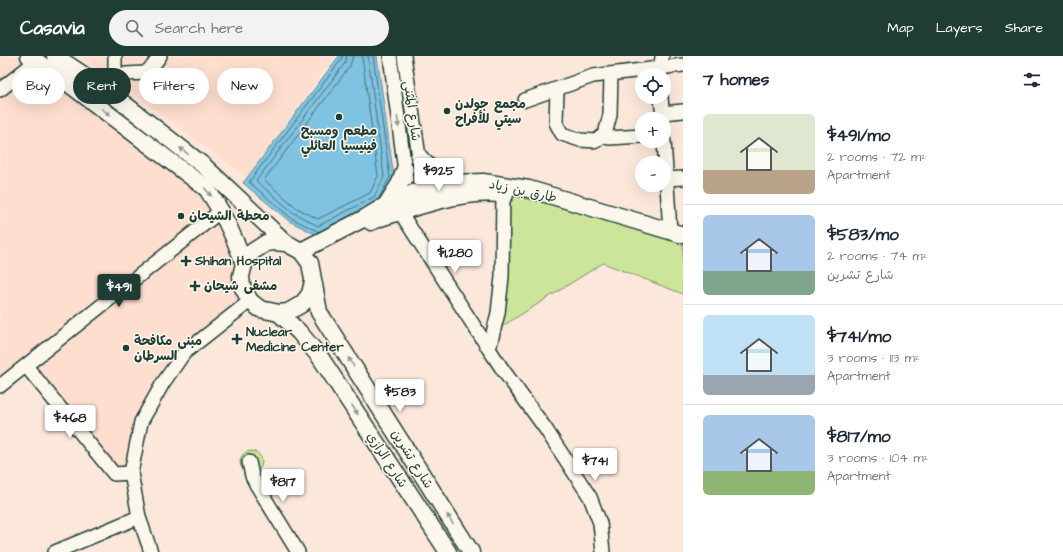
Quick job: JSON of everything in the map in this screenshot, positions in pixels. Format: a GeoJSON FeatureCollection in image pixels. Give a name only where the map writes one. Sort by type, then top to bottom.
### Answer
{"type":"FeatureCollection","features":[{"type":"Feature","properties":{"kind":"main road"},"geometry":{"type":"LineString","coordinates":[[55,56],[78,68]]}},
{"type":"Feature","properties":{"kind":"main road"},"geometry":{"type":"LineString","coordinates":[[32,58],[69,84],[206,189],[222,210],[236,240],[244,264]]}},
{"type":"Feature","properties":{"kind":"main road"},"geometry":{"type":"LineString","coordinates":[[131,103],[204,166],[286,243],[303,253],[310,263],[313,280],[310,294],[302,304],[288,312],[279,314],[260,309],[250,301],[242,286],[241,276],[244,264],[252,252],[266,243],[286,243]]}},
{"type":"Feature","properties":{"kind":"main road"},"geometry":{"type":"LineString","coordinates":[[419,158],[431,170],[450,184]]}},
{"type":"Feature","properties":{"kind":"main road"},"geometry":{"type":"LineString","coordinates":[[404,169],[400,183],[408,200]]}},
{"type":"Feature","properties":{"kind":"main road","name":"طارق بن زياد"},"geometry":{"type":"LineString","coordinates":[[408,200],[450,184],[483,182],[529,189],[676,233]]}},
{"type":"Feature","properties":{"kind":"main road"},"geometry":{"type":"LineString","coordinates":[[303,253],[375,220],[408,200],[494,193],[555,205],[683,244]]}},
{"type":"Feature","properties":{"kind":"main road","name":"شارع تشرين"},"geometry":{"type":"LineString","coordinates":[[313,280],[319,312],[471,552]]}},
{"type":"Feature","properties":{"kind":"main road","name":"شارع الرازي"},"geometry":{"type":"LineString","coordinates":[[279,314],[299,332],[320,358],[448,552]]}},
{"type":"Feature","properties":{"kind":"street"},"geometry":{"type":"LineString","coordinates":[[114,68],[115,56]]}},
{"type":"Feature","properties":{"kind":"street"},"geometry":{"type":"LineString","coordinates":[[131,74],[145,73],[152,67],[160,56]]}},
{"type":"Feature","properties":{"kind":"street","name":"شارع المثنى"},"geometry":{"type":"LineString","coordinates":[[390,56],[408,200]]}},
{"type":"Feature","properties":{"kind":"street","name":"شارع المثنى"},"geometry":{"type":"LineString","coordinates":[[404,56],[419,158],[408,200]]}},
{"type":"Feature","properties":{"kind":"street"},"geometry":{"type":"LineString","coordinates":[[0,90],[32,58]]}},
{"type":"Feature","properties":{"kind":"street"},"geometry":{"type":"LineString","coordinates":[[525,100],[593,76],[660,66],[683,65]]}},
{"type":"Feature","properties":{"kind":"street"},"geometry":{"type":"LineString","coordinates":[[557,89],[556,123],[562,134],[580,140],[596,141],[605,134],[610,114],[611,74]]}},
{"type":"Feature","properties":{"kind":"street"},"geometry":{"type":"LineString","coordinates":[[671,114],[683,111]]}},
{"type":"Feature","properties":{"kind":"street"},"geometry":{"type":"LineString","coordinates":[[605,134],[609,138],[635,136]]}},
{"type":"Feature","properties":{"kind":"street"},"geometry":{"type":"LineString","coordinates":[[671,179],[683,178]]}},
{"type":"Feature","properties":{"kind":"street"},"geometry":{"type":"LineString","coordinates":[[668,192],[676,233]]}},
{"type":"Feature","properties":{"kind":"street"},"geometry":{"type":"LineString","coordinates":[[489,349],[498,313],[502,277],[503,194]]}},
{"type":"Feature","properties":{"kind":"street"},"geometry":{"type":"LineString","coordinates":[[408,200],[489,349],[546,428],[590,497],[600,523],[603,552]]}},
{"type":"Feature","properties":{"kind":"street"},"geometry":{"type":"LineString","coordinates":[[0,386],[222,210]]}},
{"type":"Feature","properties":{"kind":"street"},"geometry":{"type":"LineString","coordinates":[[152,552],[138,517],[131,473],[141,422],[163,383],[184,353],[250,301]]}},
{"type":"Feature","properties":{"kind":"street"},"geometry":{"type":"LineString","coordinates":[[26,366],[114,474],[131,473]]}},
{"type":"Feature","properties":{"kind":"street"},"geometry":{"type":"LineString","coordinates":[[248,462],[256,484],[298,552]]}},
{"type":"Feature","properties":{"kind":"street"},"geometry":{"type":"LineString","coordinates":[[55,552],[138,517]]}},
{"type":"Feature","properties":{"kind":"shaded area"},"geometry":{"type":"Polygon","coordinates":[[[0,56],[28,56],[43,68],[12,68],[12,104],[65,104],[65,85],[73,92],[73,104],[88,104],[222,210],[250,301],[184,353],[141,422],[131,473],[114,474],[27,366],[0,386],[0,56]]]}},
{"type":"Feature","properties":{"kind":"shaded area"},"geometry":{"type":"Polygon","coordinates":[[[81,56],[335,56],[247,177],[147,104],[209,104],[209,68],[139,68],[139,98],[131,92],[131,68],[97,68],[81,56]]]}},
{"type":"Feature","properties":{"kind":"green space"},"geometry":{"type":"Polygon","coordinates":[[[503,194],[555,205],[683,244],[683,294],[603,263],[490,334],[503,194]]]}},
{"type":"Feature","properties":{"kind":"green space"},"geometry":{"type":"Polygon","coordinates":[[[251,451],[259,454],[262,462],[259,470],[251,473],[243,470],[240,462],[243,454],[251,451]]]}},
{"type":"Feature","properties":{"kind":"water","name":"مطعم ومسبح فينيسيا العائلي"},"geometry":{"type":"Polygon","coordinates":[[[339,56],[377,56],[394,178],[381,203],[319,236],[289,221],[243,183],[339,56]]]}},
{"type":"Feature","properties":{"kind":"place","name":"مجمع جولدن سيتي للأفراح"},"geometry":{"type":"Point","coordinates":[447,111]}},
{"type":"Feature","properties":{"kind":"place","name":"مطعم ومسبح فينيسيا العائلي"},"geometry":{"type":"Point","coordinates":[339,117]}},
{"type":"Feature","properties":{"kind":"place","name":"محطة الشيحان"},"geometry":{"type":"Point","coordinates":[181,216]}},
{"type":"Feature","properties":{"kind":"place","name":"Shihan Hospital"},"geometry":{"type":"Point","coordinates":[186,261]}},
{"type":"Feature","properties":{"kind":"place","name":"مشفى شيحان"},"geometry":{"type":"Point","coordinates":[195,286]}},
{"type":"Feature","properties":{"kind":"place","name":"Nuclear Medicine Center"},"geometry":{"type":"Point","coordinates":[237,339]}},
{"type":"Feature","properties":{"kind":"place","name":"مبنى مكافحة السرطان"},"geometry":{"type":"Point","coordinates":[126,348]}}]}
